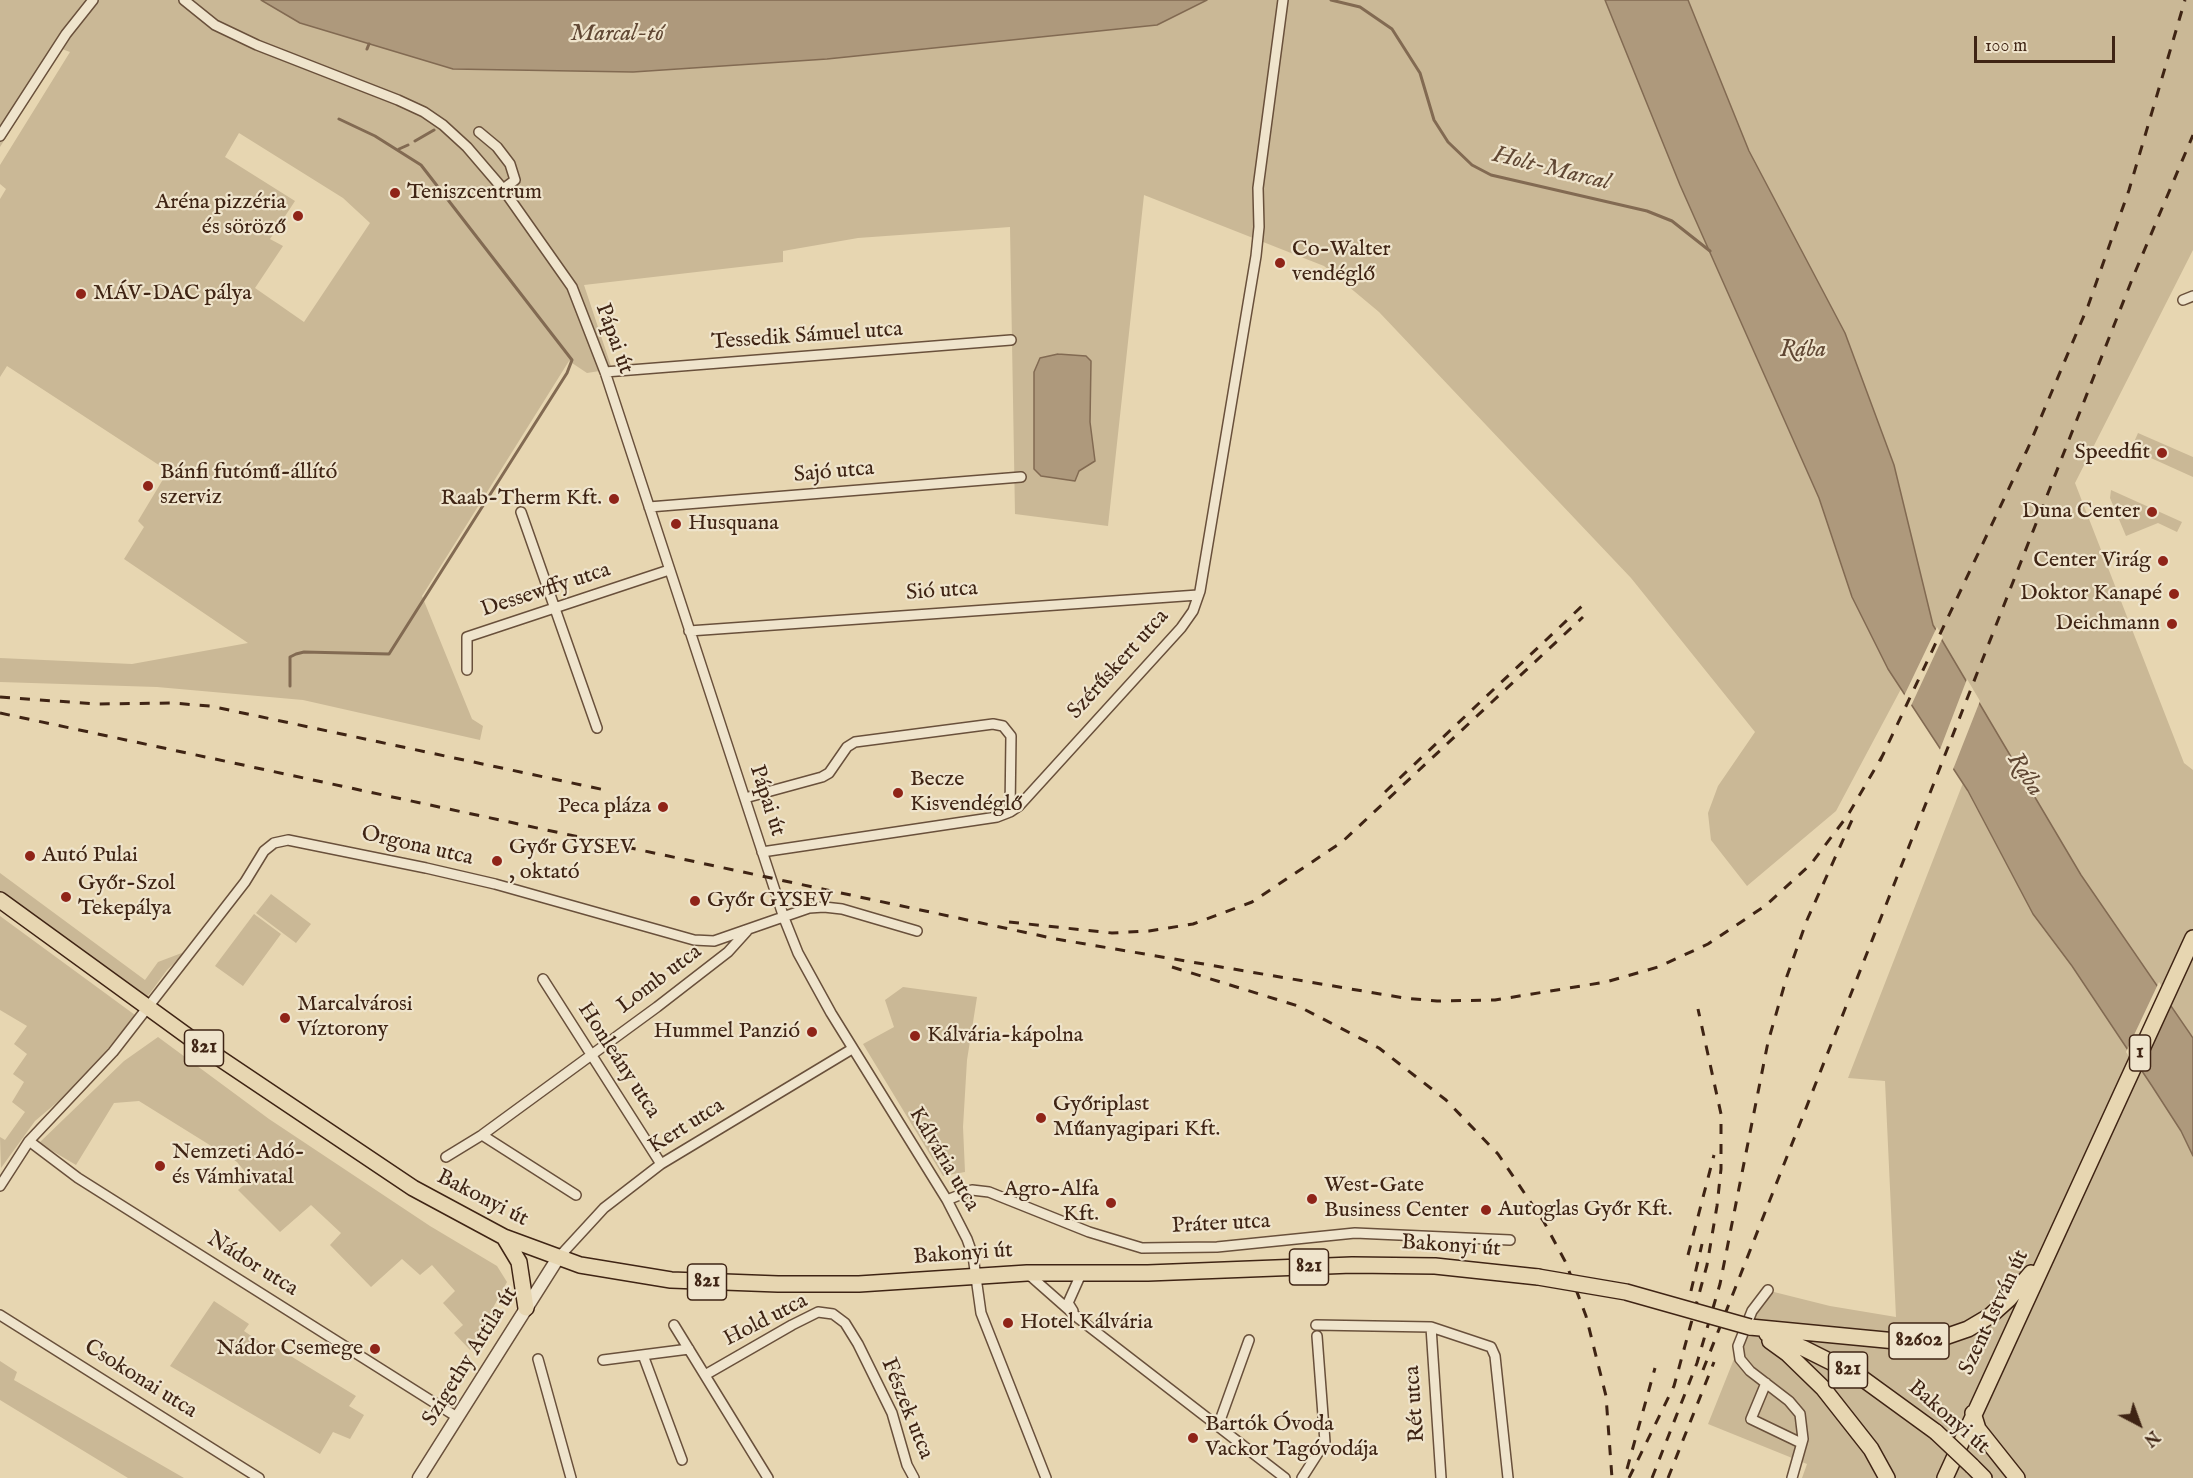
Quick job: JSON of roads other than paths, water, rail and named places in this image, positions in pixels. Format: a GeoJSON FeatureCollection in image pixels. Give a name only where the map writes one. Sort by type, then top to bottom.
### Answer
{"type":"FeatureCollection","features":[{"type":"Feature","properties":{"kind":"main road","name":"Bakonyi út"},"geometry":{"type":"LineString","coordinates":[[0,900],[245,1077],[413,1188],[504,1237],[558,1258],[632,1275],[710,1282],[859,1284],[1027,1273],[1081,1274],[1394,1265],[1486,1270],[1538,1276],[1626,1292],[1750,1327],[1803,1348],[1859,1376],[1936,1432],[1984,1478]]}},
{"type":"Feature","properties":{"kind":"main road","name":"Szent István út"},"geometry":{"type":"LineString","coordinates":[[1944,1478],[2193,939]]}},
{"type":"Feature","properties":{"kind":"main road"},"geometry":{"type":"LineString","coordinates":[[504,1237],[519,1262],[526,1308]]}},
{"type":"Feature","properties":{"kind":"main road","name":"82602"},"geometry":{"type":"LineString","coordinates":[[1750,1327],[1896,1341],[1928,1341],[1954,1335],[1979,1324],[2001,1307],[2022,1286],[2051,1246]]}},
{"type":"Feature","properties":{"kind":"main road"},"geometry":{"type":"LineString","coordinates":[[1750,1327],[1788,1354],[1823,1388],[1866,1442],[1887,1478]]}},
{"type":"Feature","properties":{"kind":"main road"},"geometry":{"type":"LineString","coordinates":[[1973,1413],[1978,1430],[2017,1478]]}},
{"type":"Feature","properties":{"kind":"street"},"geometry":{"type":"LineString","coordinates":[[0,136],[66,34],[93,0]]}},
{"type":"Feature","properties":{"kind":"street","name":"Pápai út"},"geometry":{"type":"LineString","coordinates":[[184,0],[215,25],[257,45],[424,112],[467,147],[503,189],[572,287],[605,372],[745,798],[769,878]]}},
{"type":"Feature","properties":{"kind":"street","name":"Szérűskert utca"},"geometry":{"type":"LineString","coordinates":[[762,852],[997,817],[1010,812],[1019,806],[1181,628],[1193,611],[1198,595],[1256,256],[1260,201],[1258,188],[1283,0]]}},
{"type":"Feature","properties":{"kind":"street"},"geometry":{"type":"LineString","coordinates":[[479,132],[497,147],[510,164],[515,180],[503,189]]}},
{"type":"Feature","properties":{"kind":"street"},"geometry":{"type":"LineString","coordinates":[[2183,300],[2193,296]]}},
{"type":"Feature","properties":{"kind":"street","name":"Tessedik Sámuel utca"},"geometry":{"type":"LineString","coordinates":[[605,372],[1011,340]]}},
{"type":"Feature","properties":{"kind":"street","name":"Sajó utca"},"geometry":{"type":"LineString","coordinates":[[649,507],[1021,477]]}},
{"type":"Feature","properties":{"kind":"street"},"geometry":{"type":"LineString","coordinates":[[521,512],[597,728]]}},
{"type":"Feature","properties":{"kind":"street","name":"Dessewffy utca"},"geometry":{"type":"LineString","coordinates":[[467,670],[467,637],[669,570]]}},
{"type":"Feature","properties":{"kind":"street","name":"Sió utca"},"geometry":{"type":"LineString","coordinates":[[689,631],[1198,595]]}},
{"type":"Feature","properties":{"kind":"street"},"geometry":{"type":"LineString","coordinates":[[745,798],[822,777],[828,773],[847,747],[855,742],[993,724],[1003,726],[1011,736],[1010,812]]}},
{"type":"Feature","properties":{"kind":"street","name":"Orgona utca"},"geometry":{"type":"LineString","coordinates":[[1,1183],[29,1141],[113,1052],[245,882],[264,851],[274,843],[288,840],[495,884],[694,940],[714,941],[749,930]]}},
{"type":"Feature","properties":{"kind":"street","name":"Kálvária utca"},"geometry":{"type":"LineString","coordinates":[[769,878],[798,953],[852,1049],[946,1200],[967,1239],[974,1256],[981,1312],[1046,1478]]}},
{"type":"Feature","properties":{"kind":"street","name":"Lomb utca"},"geometry":{"type":"LineString","coordinates":[[446,1157],[482,1135],[591,1056],[728,952],[749,930],[809,908],[824,907],[842,909],[917,931]]}},
{"type":"Feature","properties":{"kind":"street","name":"Honleány utca"},"geometry":{"type":"LineString","coordinates":[[543,979],[661,1164]]}},
{"type":"Feature","properties":{"kind":"street","name":"Kert utca"},"geometry":{"type":"LineString","coordinates":[[558,1258],[604,1208],[661,1164],[852,1049]]}},
{"type":"Feature","properties":{"kind":"street"},"geometry":{"type":"LineString","coordinates":[[482,1135],[576,1195]]}},
{"type":"Feature","properties":{"kind":"street","name":"Nádor utca"},"geometry":{"type":"LineString","coordinates":[[29,1141],[78,1178],[457,1417]]}},
{"type":"Feature","properties":{"kind":"street","name":"Práter utca"},"geometry":{"type":"LineString","coordinates":[[946,1200],[972,1190],[989,1192],[1089,1232],[1143,1248],[1217,1247],[1355,1233],[1510,1240]]}},
{"type":"Feature","properties":{"kind":"street","name":"Szigethy Attila út"},"geometry":{"type":"LineString","coordinates":[[419,1478],[558,1258]]}},
{"type":"Feature","properties":{"kind":"street"},"geometry":{"type":"LineString","coordinates":[[1027,1273],[1078,1318],[1285,1478]]}},
{"type":"Feature","properties":{"kind":"street"},"geometry":{"type":"LineString","coordinates":[[1078,1318],[1068,1303],[1081,1274]]}},
{"type":"Feature","properties":{"kind":"street"},"geometry":{"type":"LineString","coordinates":[[1768,1290],[1752,1311],[1738,1346],[1740,1359],[1790,1401],[1800,1414],[1803,1431],[1792,1478]]}},
{"type":"Feature","properties":{"kind":"street","name":"Hold utca"},"geometry":{"type":"LineString","coordinates":[[705,1375],[818,1312],[833,1314],[845,1323]]}},
{"type":"Feature","properties":{"kind":"street","name":"Csokonai utca"},"geometry":{"type":"LineString","coordinates":[[0,1315],[259,1478]]}},
{"type":"Feature","properties":{"kind":"street","name":"Fészek utca"},"geometry":{"type":"LineString","coordinates":[[845,1323],[892,1413],[907,1465],[914,1478]]}},
{"type":"Feature","properties":{"kind":"street"},"geometry":{"type":"LineString","coordinates":[[674,1325],[768,1478]]}},
{"type":"Feature","properties":{"kind":"street"},"geometry":{"type":"LineString","coordinates":[[1316,1325],[1431,1327],[1491,1347],[1495,1356],[1508,1478]]}},
{"type":"Feature","properties":{"kind":"street","name":"Rét utca"},"geometry":{"type":"LineString","coordinates":[[1431,1327],[1441,1478]]}},
{"type":"Feature","properties":{"kind":"street"},"geometry":{"type":"LineString","coordinates":[[1302,1478],[1325,1442],[1317,1336]]}},
{"type":"Feature","properties":{"kind":"street"},"geometry":{"type":"LineString","coordinates":[[1218,1426],[1250,1340]]}},
{"type":"Feature","properties":{"kind":"street"},"geometry":{"type":"LineString","coordinates":[[603,1360],[689,1349]]}},
{"type":"Feature","properties":{"kind":"street"},"geometry":{"type":"LineString","coordinates":[[643,1355],[682,1460]]}},
{"type":"Feature","properties":{"kind":"street"},"geometry":{"type":"LineString","coordinates":[[538,1359],[571,1478]]}},
{"type":"Feature","properties":{"kind":"street"},"geometry":{"type":"LineString","coordinates":[[1766,1383],[1751,1419],[1801,1443]]}},
{"type":"Feature","properties":{"kind":"water","name":"Marcal-tó"},"geometry":{"type":"Polygon","coordinates":[[[261,0],[1207,0],[1157,25],[827,59],[633,72],[453,69],[300,23],[261,0]]]}},
{"type":"Feature","properties":{"kind":"water","name":"Rába"},"geometry":{"type":"Polygon","coordinates":[[[1605,0],[1688,0],[1749,151],[1845,333],[1894,465],[1933,625],[2081,875],[2193,1038],[2193,1156],[2181,1131],[2152,1086],[2072,966],[2033,914],[1968,791],[1888,669],[1852,597],[1819,498],[1680,185],[1605,0]]]}},
{"type":"Feature","properties":{"kind":"water"},"geometry":{"type":"Polygon","coordinates":[[[1058,354],[1086,356],[1091,361],[1090,422],[1095,461],[1079,471],[1075,481],[1041,476],[1034,469],[1034,372],[1040,358],[1058,354]]]}},
{"type":"Feature","properties":{"kind":"waterway","name":"Holt-Marcal"},"geometry":{"type":"LineString","coordinates":[[1331,0],[1360,7],[1392,29],[1420,73],[1434,120],[1448,142],[1472,165],[1491,175],[1647,211],[1672,221],[1710,251]]}},
{"type":"Feature","properties":{"kind":"waterway"},"geometry":{"type":"LineString","coordinates":[[367,49],[369,44]]}},
{"type":"Feature","properties":{"kind":"waterway"},"geometry":{"type":"LineString","coordinates":[[290,686],[290,657],[296,654],[304,652],[389,654],[567,373],[572,360],[421,165],[375,136],[339,119]]}},
{"type":"Feature","properties":{"kind":"waterway"},"geometry":{"type":"LineString","coordinates":[[415,141],[434,130]]}},
{"type":"Feature","properties":{"kind":"waterway"},"geometry":{"type":"LineString","coordinates":[[399,149],[408,145]]}},
{"type":"Feature","properties":{"kind":"railway"},"geometry":{"type":"LineString","coordinates":[[1880,761],[2028,448],[2088,306],[2129,190],[2185,0]]}},
{"type":"Feature","properties":{"kind":"railway"},"geometry":{"type":"LineString","coordinates":[[1703,1370],[2133,277],[2193,135]]}},
{"type":"Feature","properties":{"kind":"railway"},"geometry":{"type":"LineString","coordinates":[[1385,792],[1582,606]]}},
{"type":"Feature","properties":{"kind":"railway"},"geometry":{"type":"LineString","coordinates":[[1009,922],[1112,933],[1149,931],[1193,924],[1252,902],[1342,842],[1583,617]]}},
{"type":"Feature","properties":{"kind":"railway"},"geometry":{"type":"LineString","coordinates":[[0,697],[96,704],[172,703],[210,706],[605,790]]}},
{"type":"Feature","properties":{"kind":"railway"},"geometry":{"type":"LineString","coordinates":[[0,713],[1056,939],[1404,998],[1437,1001],[1495,1000],[1606,982],[1658,967],[1708,944],[1765,906],[1811,864],[1848,815],[1884,753]]}},
{"type":"Feature","properties":{"kind":"railway"},"geometry":{"type":"LineString","coordinates":[[1652,1478],[1697,1363],[1720,1284],[1768,1042],[1787,976],[1807,920],[1852,820]]}},
{"type":"Feature","properties":{"kind":"railway"},"geometry":{"type":"LineString","coordinates":[[1172,967],[1298,1006],[1379,1048],[1446,1100],[1498,1154],[1544,1222],[1566,1263],[1586,1316],[1606,1396],[1612,1478]]}},
{"type":"Feature","properties":{"kind":"railway"},"geometry":{"type":"LineString","coordinates":[[1629,1478],[1674,1386],[1707,1265],[1717,1206],[1721,1169],[1721,1114],[1698,1009]]}},
{"type":"Feature","properties":{"kind":"railway"},"geometry":{"type":"LineString","coordinates":[[1688,1255],[1714,1155]]}},
{"type":"Feature","properties":{"kind":"railway"},"geometry":{"type":"LineString","coordinates":[[1691,1291],[1702,1244]]}},
{"type":"Feature","properties":{"kind":"railway"},"geometry":{"type":"LineString","coordinates":[[1668,1478],[1714,1362]]}},
{"type":"Feature","properties":{"kind":"railway"},"geometry":{"type":"LineString","coordinates":[[1627,1469],[1655,1368]]}},
{"type":"Feature","properties":{"kind":"place","name":"Teniszcentrum"},"geometry":{"type":"Point","coordinates":[395,193]}},
{"type":"Feature","properties":{"kind":"place","name":"Aréna pizzéria és söröző"},"geometry":{"type":"Point","coordinates":[298,216]}},
{"type":"Feature","properties":{"kind":"place","name":"Co-Walter vendéglő"},"geometry":{"type":"Point","coordinates":[1280,263]}},
{"type":"Feature","properties":{"kind":"place","name":"MÁV-DAC pálya"},"geometry":{"type":"Point","coordinates":[81,294]}},
{"type":"Feature","properties":{"kind":"place","name":"Speedfit"},"geometry":{"type":"Point","coordinates":[2162,453]}},
{"type":"Feature","properties":{"kind":"place","name":"Bánfi futómű-állító szerviz"},"geometry":{"type":"Point","coordinates":[148,486]}},
{"type":"Feature","properties":{"kind":"place","name":"Raab-Therm Kft."},"geometry":{"type":"Point","coordinates":[614,499]}},
{"type":"Feature","properties":{"kind":"place","name":"Duna Center"},"geometry":{"type":"Point","coordinates":[2152,512]}},
{"type":"Feature","properties":{"kind":"place","name":"Husquana"},"geometry":{"type":"Point","coordinates":[676,524]}},
{"type":"Feature","properties":{"kind":"place","name":"Center Virág"},"geometry":{"type":"Point","coordinates":[2163,561]}},
{"type":"Feature","properties":{"kind":"place","name":"Doktor Kanapé"},"geometry":{"type":"Point","coordinates":[2174,594]}},
{"type":"Feature","properties":{"kind":"place","name":"Deichmann"},"geometry":{"type":"Point","coordinates":[2172,624]}},
{"type":"Feature","properties":{"kind":"place","name":"Becze Kisvendéglő"},"geometry":{"type":"Point","coordinates":[898,793]}},
{"type":"Feature","properties":{"kind":"place","name":"Peca pláza"},"geometry":{"type":"Point","coordinates":[663,807]}},
{"type":"Feature","properties":{"kind":"place","name":"Autó Pulai"},"geometry":{"type":"Point","coordinates":[30,856]}},
{"type":"Feature","properties":{"kind":"place","name":"Győr GYSEV , oktató"},"geometry":{"type":"Point","coordinates":[497,861]}},
{"type":"Feature","properties":{"kind":"place","name":"Győr-Szol Tekepálya"},"geometry":{"type":"Point","coordinates":[66,897]}},
{"type":"Feature","properties":{"kind":"place","name":"Győr GYSEV"},"geometry":{"type":"Point","coordinates":[695,901]}},
{"type":"Feature","properties":{"kind":"place","name":"Marcalvárosi Víztorony"},"geometry":{"type":"Point","coordinates":[285,1018]}},
{"type":"Feature","properties":{"kind":"place","name":"Hummel Panzió"},"geometry":{"type":"Point","coordinates":[812,1032]}},
{"type":"Feature","properties":{"kind":"place","name":"Kálvária-kápolna"},"geometry":{"type":"Point","coordinates":[915,1036]}},
{"type":"Feature","properties":{"kind":"place","name":"Győriplast Műanyagipari Kft."},"geometry":{"type":"Point","coordinates":[1041,1118]}},
{"type":"Feature","properties":{"kind":"place","name":"Nemzeti Adó- és Vámhivatal"},"geometry":{"type":"Point","coordinates":[160,1166]}},
{"type":"Feature","properties":{"kind":"place","name":"West-Gate Business Center"},"geometry":{"type":"Point","coordinates":[1312,1199]}},
{"type":"Feature","properties":{"kind":"place","name":"Agro-Alfa Kft."},"geometry":{"type":"Point","coordinates":[1111,1203]}},
{"type":"Feature","properties":{"kind":"place","name":"Autoglas Győr Kft."},"geometry":{"type":"Point","coordinates":[1486,1210]}},
{"type":"Feature","properties":{"kind":"place","name":"Hotel Kálvária"},"geometry":{"type":"Point","coordinates":[1008,1323]}},
{"type":"Feature","properties":{"kind":"place","name":"Nádor Csemege"},"geometry":{"type":"Point","coordinates":[375,1349]}},
{"type":"Feature","properties":{"kind":"place","name":"Bartók Óvoda Vackor Tagóvodája"},"geometry":{"type":"Point","coordinates":[1193,1438]}}]}
